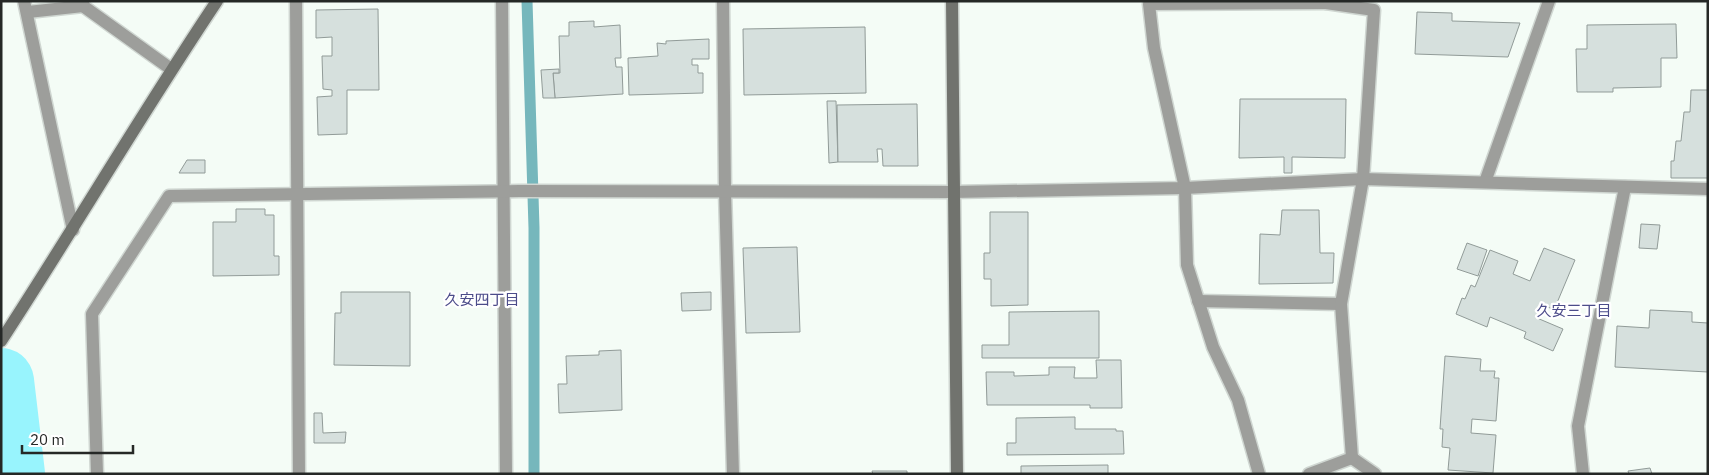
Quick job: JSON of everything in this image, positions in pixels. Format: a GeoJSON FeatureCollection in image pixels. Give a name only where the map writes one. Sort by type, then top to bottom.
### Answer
{"type":"FeatureCollection","features":[{"type":"Feature","properties":{"kind":"street"},"geometry":{"type":"LineString","coordinates":[[1,341],[73,230],[171,69],[217,1]]}},
{"type":"Feature","properties":{"kind":"street"},"geometry":{"type":"LineString","coordinates":[[296,1],[299,474]]}},
{"type":"Feature","properties":{"kind":"street"},"geometry":{"type":"LineString","coordinates":[[502,1],[506,474]]}},
{"type":"Feature","properties":{"kind":"street"},"geometry":{"type":"LineString","coordinates":[[723,1],[725,191],[733,474]]}},
{"type":"Feature","properties":{"kind":"street"},"geometry":{"type":"LineString","coordinates":[[952,1],[952,192],[957,474]]}},
{"type":"Feature","properties":{"kind":"street"},"geometry":{"type":"LineString","coordinates":[[1485,182],[1549,1]]}},
{"type":"Feature","properties":{"kind":"street"},"geometry":{"type":"LineString","coordinates":[[1259,474],[1238,400],[1213,347],[1187,265],[1185,188],[1154,48],[1148,4],[1326,2],[1374,10],[1363,179],[1341,304],[1352,458]]}},
{"type":"Feature","properties":{"kind":"street"},"geometry":{"type":"LineString","coordinates":[[73,230],[26,6],[83,4],[171,69]]}},
{"type":"Feature","properties":{"kind":"street"},"geometry":{"type":"LineString","coordinates":[[97,474],[92,314],[169,196],[505,191],[952,192],[1185,188],[1363,179],[1708,189]]}},
{"type":"Feature","properties":{"kind":"street"},"geometry":{"type":"LineString","coordinates":[[1582,474],[1578,426],[1624,187]]}},
{"type":"Feature","properties":{"kind":"street"},"geometry":{"type":"LineString","coordinates":[[1198,301],[1341,304]]}},
{"type":"Feature","properties":{"kind":"street"},"geometry":{"type":"LineString","coordinates":[[1310,474],[1352,458]]}},
{"type":"Feature","properties":{"kind":"street"},"geometry":{"type":"LineString","coordinates":[[1352,458],[1375,474]]}},
{"type":"Feature","properties":{"kind":"building"},"geometry":{"type":"Polygon","coordinates":[[[378,9],[379,90],[347,90],[347,134],[318,135],[317,97],[332,96],[332,90],[323,89],[322,56],[332,56],[332,37],[316,38],[316,10],[378,9]]]}},
{"type":"Feature","properties":{"kind":"building"},"geometry":{"type":"Polygon","coordinates":[[[1417,12],[1452,13],[1452,21],[1520,23],[1508,57],[1415,54],[1417,12]]]}},
{"type":"Feature","properties":{"kind":"building"},"geometry":{"type":"Polygon","coordinates":[[[594,21],[594,27],[620,25],[621,58],[615,58],[616,67],[622,67],[623,94],[555,98],[553,73],[560,73],[559,36],[569,36],[569,22],[594,21]]]}},
{"type":"Feature","properties":{"kind":"building"},"geometry":{"type":"Polygon","coordinates":[[[1676,24],[1677,58],[1661,58],[1661,87],[1613,88],[1613,92],[1577,92],[1576,49],[1587,49],[1587,25],[1676,24]]]}},
{"type":"Feature","properties":{"kind":"building"},"geometry":{"type":"Polygon","coordinates":[[[865,27],[866,93],[744,95],[743,29],[865,27]]]}},
{"type":"Feature","properties":{"kind":"building"},"geometry":{"type":"Polygon","coordinates":[[[709,39],[709,59],[692,59],[692,65],[698,65],[698,73],[703,73],[703,93],[629,95],[628,58],[658,56],[657,43],[666,44],[666,41],[709,39]]]}},
{"type":"Feature","properties":{"kind":"building"},"geometry":{"type":"Polygon","coordinates":[[[559,69],[559,73],[553,73],[555,98],[543,98],[541,70],[559,69]]]}},
{"type":"Feature","properties":{"kind":"building"},"geometry":{"type":"Polygon","coordinates":[[[1691,90],[1708,90],[1708,178],[1671,178],[1671,161],[1674,161],[1676,141],[1681,141],[1684,112],[1690,112],[1691,90]]]}},
{"type":"Feature","properties":{"kind":"building"},"geometry":{"type":"Polygon","coordinates":[[[1240,99],[1346,99],[1345,158],[1292,157],[1292,173],[1284,173],[1284,157],[1239,158],[1240,99]]]}},
{"type":"Feature","properties":{"kind":"building"},"geometry":{"type":"Polygon","coordinates":[[[827,101],[836,101],[838,162],[829,163],[827,101]]]}},
{"type":"Feature","properties":{"kind":"building"},"geometry":{"type":"Polygon","coordinates":[[[917,104],[918,166],[883,166],[882,149],[877,149],[878,162],[838,162],[837,105],[917,104]]]}},
{"type":"Feature","properties":{"kind":"building"},"geometry":{"type":"Polygon","coordinates":[[[187,160],[205,160],[205,173],[179,173],[187,160]]]}},
{"type":"Feature","properties":{"kind":"building"},"geometry":{"type":"Polygon","coordinates":[[[236,209],[265,209],[265,215],[274,215],[274,256],[279,256],[279,275],[213,276],[213,222],[236,222],[236,209]]]}},
{"type":"Feature","properties":{"kind":"building"},"geometry":{"type":"Polygon","coordinates":[[[1282,210],[1319,210],[1320,253],[1334,253],[1333,283],[1259,284],[1260,234],[1280,235],[1282,210]]]}},
{"type":"Feature","properties":{"kind":"building"},"geometry":{"type":"Polygon","coordinates":[[[990,212],[1028,212],[1028,305],[991,306],[991,279],[984,279],[984,253],[990,253],[990,212]]]}},
{"type":"Feature","properties":{"kind":"building"},"geometry":{"type":"Polygon","coordinates":[[[1641,224],[1660,225],[1657,249],[1639,248],[1641,224]]]}},
{"type":"Feature","properties":{"kind":"building"},"geometry":{"type":"Polygon","coordinates":[[[1467,243],[1487,250],[1478,276],[1457,269],[1467,243]]]}},
{"type":"Feature","properties":{"kind":"building"},"geometry":{"type":"Polygon","coordinates":[[[797,247],[800,332],[746,333],[743,248],[797,247]]]}},
{"type":"Feature","properties":{"kind":"building"},"geometry":{"type":"Polygon","coordinates":[[[1544,248],[1575,260],[1554,310],[1542,304],[1537,318],[1563,329],[1553,351],[1524,338],[1526,332],[1490,317],[1487,327],[1456,314],[1462,298],[1465,299],[1471,285],[1475,287],[1490,250],[1518,261],[1513,274],[1530,281],[1544,248]]]}},
{"type":"Feature","properties":{"kind":"building"},"geometry":{"type":"Polygon","coordinates":[[[341,292],[410,292],[410,366],[334,365],[335,313],[341,313],[341,292]]]}},
{"type":"Feature","properties":{"kind":"building"},"geometry":{"type":"Polygon","coordinates":[[[711,292],[711,310],[682,311],[681,293],[711,292]]]}},
{"type":"Feature","properties":{"kind":"building"},"geometry":{"type":"Polygon","coordinates":[[[1650,310],[1692,312],[1692,322],[1708,323],[1708,372],[1615,367],[1617,326],[1649,328],[1650,310]]]}},
{"type":"Feature","properties":{"kind":"building"},"geometry":{"type":"Polygon","coordinates":[[[1099,311],[1099,358],[982,358],[982,345],[1009,345],[1009,312],[1099,311]]]}},
{"type":"Feature","properties":{"kind":"building"},"geometry":{"type":"Polygon","coordinates":[[[621,350],[622,410],[559,413],[558,384],[567,384],[566,356],[599,355],[599,351],[621,350]]]}},
{"type":"Feature","properties":{"kind":"building"},"geometry":{"type":"Polygon","coordinates":[[[1445,356],[1481,359],[1480,371],[1495,371],[1494,378],[1499,378],[1496,421],[1472,419],[1471,433],[1496,435],[1493,473],[1448,470],[1450,448],[1442,447],[1443,429],[1440,429],[1445,356]]]}},
{"type":"Feature","properties":{"kind":"building"},"geometry":{"type":"Polygon","coordinates":[[[1096,360],[1121,360],[1122,408],[1090,408],[1090,405],[987,405],[986,372],[1014,372],[1014,376],[1049,375],[1049,367],[1075,367],[1074,378],[1097,378],[1096,360]]]}},
{"type":"Feature","properties":{"kind":"building"},"geometry":{"type":"Polygon","coordinates":[[[314,413],[322,413],[323,433],[346,432],[345,443],[314,443],[314,413]]]}},
{"type":"Feature","properties":{"kind":"building"},"geometry":{"type":"Polygon","coordinates":[[[1075,417],[1075,429],[1116,429],[1116,431],[1123,431],[1124,454],[1007,455],[1007,443],[1016,443],[1016,418],[1075,417]]]}},
{"type":"Feature","properties":{"kind":"building"},"geometry":{"type":"Polygon","coordinates":[[[1108,465],[1108,474],[1021,474],[1021,466],[1108,465]]]}},
{"type":"Feature","properties":{"kind":"building"},"geometry":{"type":"Polygon","coordinates":[[[1650,468],[1652,474],[1629,474],[1628,471],[1650,468]]]}},
{"type":"Feature","properties":{"kind":"building"},"geometry":{"type":"Polygon","coordinates":[[[872,471],[907,471],[907,474],[873,474],[872,471]]]}},
{"type":"Feature","properties":{"kind":"waterway"},"geometry":{"type":"LineString","coordinates":[[527,1],[534,228],[534,474]]}},
{"type":"Feature","properties":{"kind":"waterway"},"geometry":{"type":"LineString","coordinates":[[1,381],[12,474]]}},
{"type":"Feature","properties":{"kind":"district","name":"久安四丁目"},"geometry":{"type":"Point","coordinates":[482,299]}},
{"type":"Feature","properties":{"kind":"district","name":"久安三丁目"},"geometry":{"type":"Point","coordinates":[1574,310]}}]}
